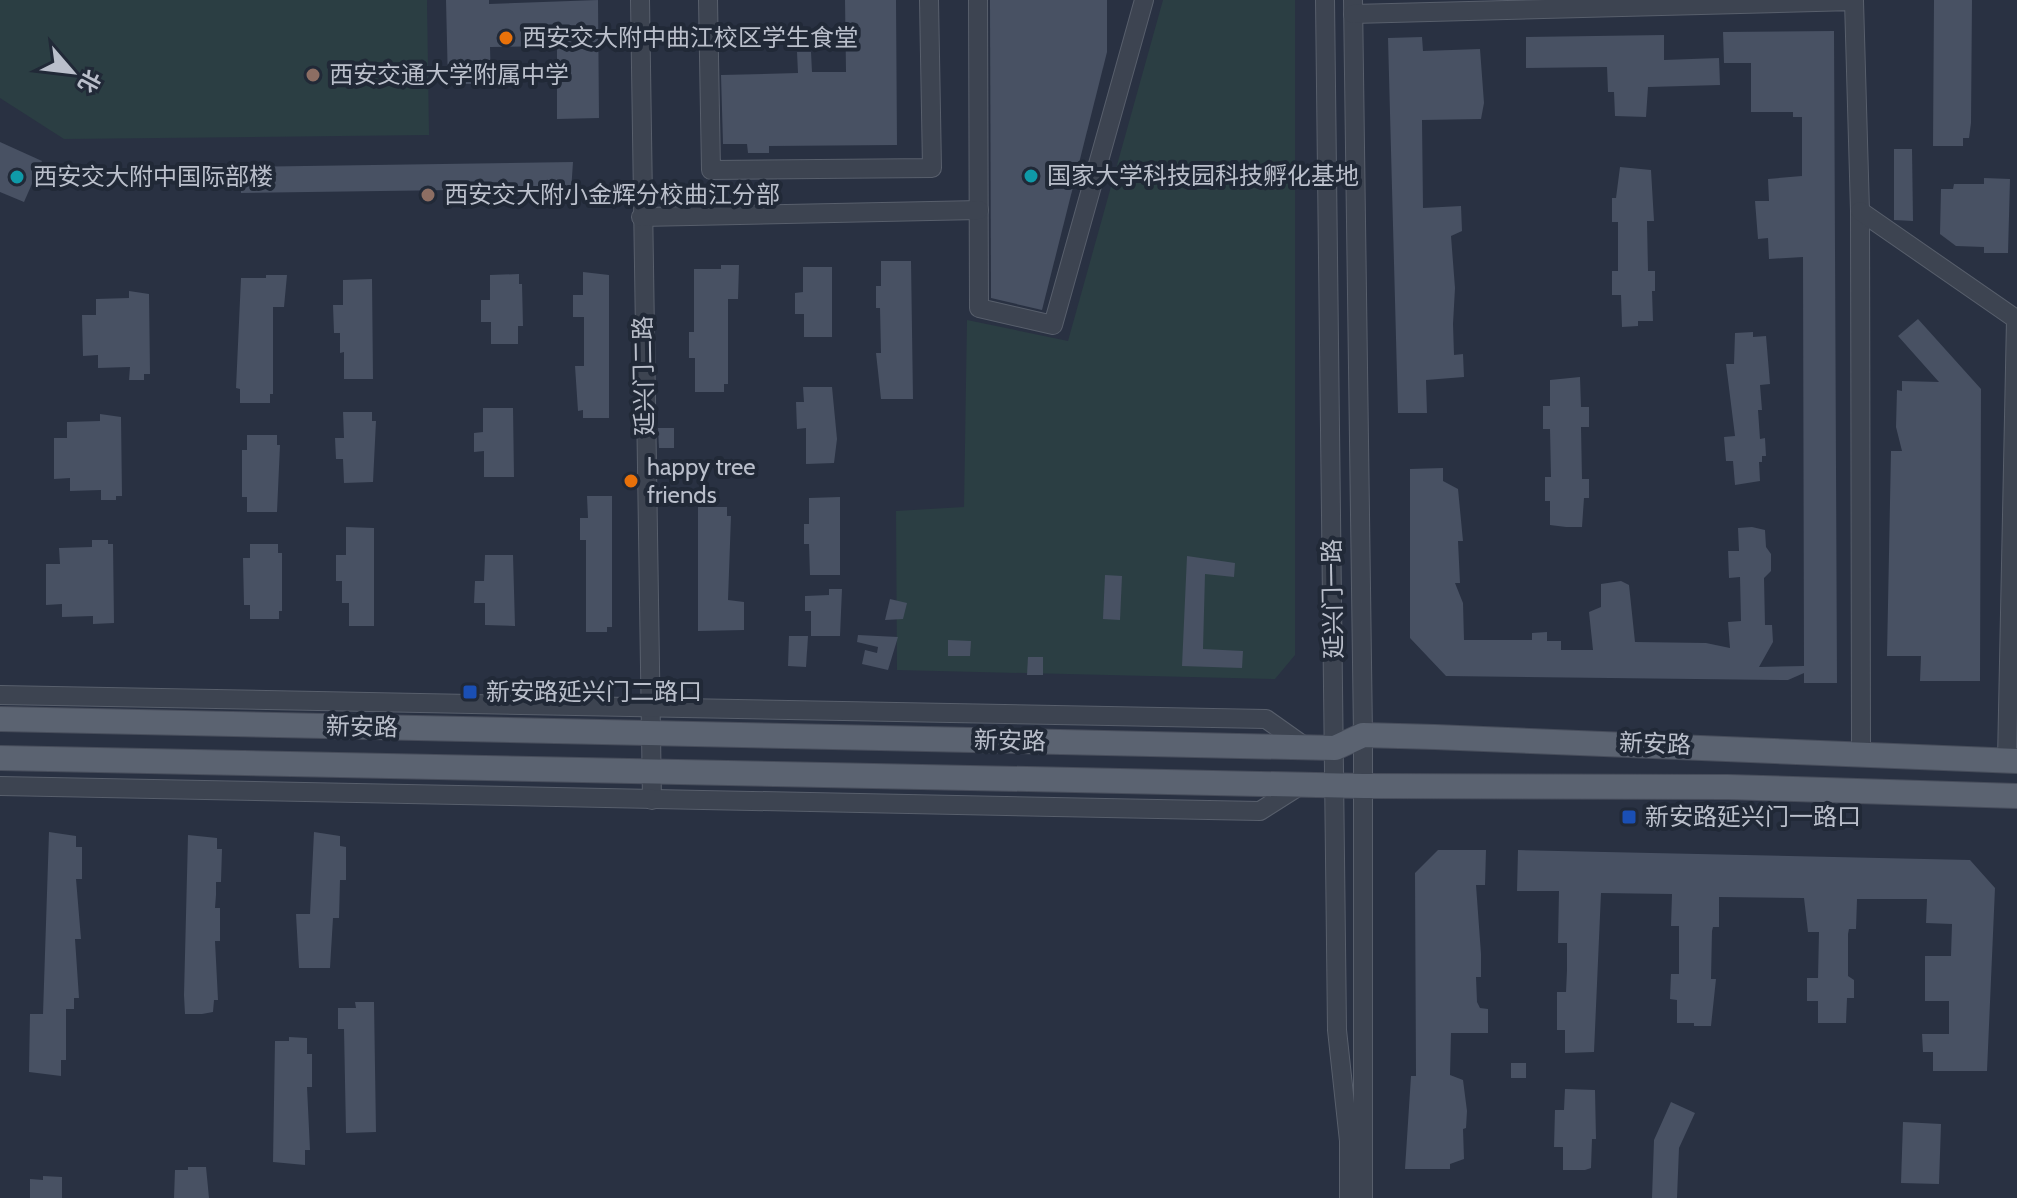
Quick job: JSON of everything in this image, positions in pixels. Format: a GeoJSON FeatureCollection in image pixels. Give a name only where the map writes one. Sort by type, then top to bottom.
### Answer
{"type":"FeatureCollection","features":[{"type":"Feature","properties":{"kind":"main road","name":"新安路"},"geometry":{"type":"LineString","coordinates":[[0,719],[1307,748],[1335,748],[1363,735],[1861,751],[2012,760]]}},
{"type":"Feature","properties":{"kind":"main road","name":"新安路"},"geometry":{"type":"LineString","coordinates":[[0,758],[1301,785],[1728,787],[2017,796]]}},
{"type":"Feature","properties":{"kind":"street","name":"延兴门二路"},"geometry":{"type":"LineString","coordinates":[[640,0],[652,800]]}},
{"type":"Feature","properties":{"kind":"street"},"geometry":{"type":"LineString","coordinates":[[708,0],[711,170],[727,170],[932,168],[929,0]]}},
{"type":"Feature","properties":{"kind":"street"},"geometry":{"type":"LineString","coordinates":[[978,0],[979,308],[1053,325],[1144,0]]}},
{"type":"Feature","properties":{"kind":"street","name":"延兴门一路"},"geometry":{"type":"LineString","coordinates":[[1325,0],[1337,1030],[1349,1141],[1349,1198]]}},
{"type":"Feature","properties":{"kind":"street"},"geometry":{"type":"LineString","coordinates":[[1353,7],[1854,1],[1860,211],[1861,751]]}},
{"type":"Feature","properties":{"kind":"street","name":"延兴门一路"},"geometry":{"type":"LineString","coordinates":[[1353,7],[1363,735],[1363,1198]]}},
{"type":"Feature","properties":{"kind":"street"},"geometry":{"type":"LineString","coordinates":[[641,217],[979,210]]}},
{"type":"Feature","properties":{"kind":"street"},"geometry":{"type":"LineString","coordinates":[[1860,211],[2016,319],[2012,760]]}},
{"type":"Feature","properties":{"kind":"street"},"geometry":{"type":"LineString","coordinates":[[0,695],[1266,719],[1307,748]]}},
{"type":"Feature","properties":{"kind":"street"},"geometry":{"type":"LineString","coordinates":[[0,786],[1260,811],[1301,785]]}},
{"type":"Feature","properties":{"kind":"green space"},"geometry":{"type":"Polygon","coordinates":[[[0,0],[427,0],[429,135],[64,139],[0,98],[0,0]]]}},
{"type":"Feature","properties":{"kind":"green space"},"geometry":{"type":"Polygon","coordinates":[[[1163,0],[1295,0],[1295,655],[1275,679],[897,670],[896,511],[964,507],[967,320],[1068,341],[1163,0]]]}},
{"type":"Feature","properties":{"kind":"building"},"geometry":{"type":"Polygon","coordinates":[[[446,0],[489,0],[489,4],[598,0],[599,118],[557,119],[557,46],[490,47],[491,84],[448,84],[446,0]]]}},
{"type":"Feature","properties":{"kind":"building"},"geometry":{"type":"Polygon","coordinates":[[[845,0],[896,0],[897,145],[769,146],[769,153],[748,153],[747,144],[723,144],[721,75],[798,73],[797,52],[811,52],[812,72],[846,72],[845,0]]]}},
{"type":"Feature","properties":{"kind":"building","name":"国家大学科技园科技孵化基地"},"geometry":{"type":"Polygon","coordinates":[[[990,0],[1107,0],[1107,52],[1042,310],[991,298],[990,0]]]}},
{"type":"Feature","properties":{"kind":"building"},"geometry":{"type":"Polygon","coordinates":[[[1934,0],[1972,0],[1971,123],[1969,138],[1963,138],[1963,146],[1933,146],[1934,0]]]}},
{"type":"Feature","properties":{"kind":"building"},"geometry":{"type":"Polygon","coordinates":[[[1834,31],[1837,683],[1804,683],[1804,673],[1788,680],[1446,676],[1410,638],[1410,469],[1443,468],[1443,481],[1458,489],[1463,541],[1458,541],[1460,583],[1455,583],[1463,603],[1464,640],[1532,640],[1532,633],[1547,632],[1547,641],[1561,641],[1561,650],[1593,650],[1589,612],[1601,607],[1601,584],[1621,581],[1629,585],[1635,642],[1706,643],[1730,648],[1728,622],[1741,621],[1740,577],[1729,578],[1728,551],[1739,551],[1738,528],[1752,527],[1765,530],[1766,547],[1771,554],[1771,571],[1764,578],[1765,625],[1772,625],[1773,642],[1759,667],[1804,666],[1803,257],[1769,259],[1768,238],[1758,239],[1755,201],[1769,201],[1768,179],[1802,176],[1802,117],[1793,117],[1793,112],[1751,112],[1751,63],[1724,63],[1723,32],[1834,31]]]}},
{"type":"Feature","properties":{"kind":"building"},"geometry":{"type":"Polygon","coordinates":[[[1664,35],[1664,60],[1719,58],[1720,85],[1648,87],[1646,117],[1615,116],[1614,92],[1608,92],[1607,67],[1526,68],[1526,37],[1664,35]]]}},
{"type":"Feature","properties":{"kind":"building"},"geometry":{"type":"Polygon","coordinates":[[[1422,37],[1423,51],[1480,49],[1484,103],[1481,119],[1422,120],[1423,208],[1461,206],[1462,231],[1451,236],[1455,288],[1454,355],[1463,354],[1464,377],[1426,380],[1427,413],[1398,413],[1388,38],[1422,37]]]}},
{"type":"Feature","properties":{"kind":"building","name":"西安交大附中国际部楼"},"geometry":{"type":"Polygon","coordinates":[[[0,142],[42,161],[24,202],[0,192],[0,142]]]}},
{"type":"Feature","properties":{"kind":"building"},"geometry":{"type":"Polygon","coordinates":[[[1894,149],[1912,149],[1913,221],[1894,220],[1894,149]]]}},
{"type":"Feature","properties":{"kind":"building"},"geometry":{"type":"Polygon","coordinates":[[[573,162],[571,192],[522,192],[523,189],[241,193],[241,167],[573,162]]]}},
{"type":"Feature","properties":{"kind":"building"},"geometry":{"type":"Polygon","coordinates":[[[1620,167],[1651,170],[1654,221],[1647,221],[1648,271],[1655,271],[1653,321],[1638,321],[1638,326],[1622,327],[1621,295],[1612,295],[1612,271],[1618,271],[1618,222],[1612,222],[1612,198],[1616,198],[1620,167]]]}},
{"type":"Feature","properties":{"kind":"building"},"geometry":{"type":"Polygon","coordinates":[[[1984,178],[2010,179],[2008,253],[1984,253],[1984,247],[1956,246],[1940,234],[1941,189],[1953,189],[1954,184],[1984,184],[1984,178]]]}},
{"type":"Feature","properties":{"kind":"building"},"geometry":{"type":"Polygon","coordinates":[[[881,261],[911,261],[913,399],[881,399],[876,353],[881,353],[880,308],[876,308],[876,286],[881,286],[881,261]]]}},
{"type":"Feature","properties":{"kind":"building"},"geometry":{"type":"Polygon","coordinates":[[[721,265],[739,265],[738,299],[728,299],[728,384],[724,384],[724,392],[695,392],[695,358],[689,358],[689,332],[694,332],[694,269],[721,269],[721,265]]]}},
{"type":"Feature","properties":{"kind":"building"},"geometry":{"type":"Polygon","coordinates":[[[803,267],[832,267],[832,337],[804,337],[804,314],[795,314],[795,293],[803,292],[803,267]]]}},
{"type":"Feature","properties":{"kind":"building"},"geometry":{"type":"Polygon","coordinates":[[[583,272],[609,275],[609,418],[583,418],[583,410],[578,411],[575,366],[584,366],[584,317],[573,317],[573,295],[583,295],[583,272]]]}},
{"type":"Feature","properties":{"kind":"building"},"geometry":{"type":"Polygon","coordinates":[[[519,274],[523,326],[518,326],[518,344],[491,344],[491,322],[481,322],[481,300],[490,300],[490,275],[519,274]]]}},
{"type":"Feature","properties":{"kind":"building"},"geometry":{"type":"Polygon","coordinates":[[[266,275],[287,275],[284,307],[273,307],[273,394],[270,394],[270,403],[240,403],[240,389],[236,388],[241,278],[266,278],[266,275]]]}},
{"type":"Feature","properties":{"kind":"building"},"geometry":{"type":"Polygon","coordinates":[[[372,279],[373,379],[344,379],[344,352],[340,353],[340,333],[334,333],[333,305],[343,305],[343,280],[372,279]]]}},
{"type":"Feature","properties":{"kind":"building"},"geometry":{"type":"Polygon","coordinates":[[[129,291],[149,294],[150,374],[144,374],[144,380],[129,380],[130,367],[98,368],[98,355],[83,356],[82,315],[96,315],[96,299],[129,298],[129,291]]]}},
{"type":"Feature","properties":{"kind":"building"},"geometry":{"type":"Polygon","coordinates":[[[1918,319],[1981,389],[1980,681],[1920,681],[1921,656],[1887,656],[1891,451],[1902,451],[1896,427],[1897,390],[1902,391],[1902,381],[1939,382],[1898,336],[1918,319]]]}},
{"type":"Feature","properties":{"kind":"building"},"geometry":{"type":"Polygon","coordinates":[[[1753,332],[1753,337],[1766,336],[1770,384],[1760,385],[1762,410],[1758,410],[1760,439],[1765,438],[1766,456],[1762,456],[1762,462],[1759,462],[1760,481],[1735,485],[1733,461],[1726,461],[1724,437],[1735,436],[1726,364],[1734,364],[1735,333],[1753,332]]]}},
{"type":"Feature","properties":{"kind":"building"},"geometry":{"type":"Polygon","coordinates":[[[1580,377],[1581,407],[1589,407],[1589,427],[1581,427],[1582,479],[1589,479],[1589,498],[1584,498],[1582,527],[1550,525],[1550,501],[1545,501],[1545,477],[1551,477],[1550,429],[1543,429],[1543,406],[1550,406],[1550,380],[1580,377]]]}},
{"type":"Feature","properties":{"kind":"building"},"geometry":{"type":"Polygon","coordinates":[[[803,387],[832,387],[837,439],[834,463],[806,464],[806,428],[797,429],[796,402],[804,402],[803,387]]]}},
{"type":"Feature","properties":{"kind":"building"},"geometry":{"type":"Polygon","coordinates":[[[483,408],[513,408],[514,477],[484,477],[484,451],[474,452],[474,433],[483,432],[483,408]]]}},
{"type":"Feature","properties":{"kind":"building"},"geometry":{"type":"Polygon","coordinates":[[[343,412],[372,412],[372,421],[376,421],[373,482],[344,483],[343,459],[336,459],[335,438],[344,438],[343,412]]]}},
{"type":"Feature","properties":{"kind":"building"},"geometry":{"type":"Polygon","coordinates":[[[100,414],[121,417],[122,496],[116,496],[116,500],[101,500],[101,490],[70,491],[70,478],[54,479],[54,438],[67,438],[67,422],[100,421],[100,414]]]}},
{"type":"Feature","properties":{"kind":"building"},"geometry":{"type":"Polygon","coordinates":[[[658,428],[674,428],[674,448],[659,448],[658,428]]]}},
{"type":"Feature","properties":{"kind":"building"},"geometry":{"type":"Polygon","coordinates":[[[247,435],[277,435],[277,445],[280,445],[277,512],[247,512],[247,497],[242,497],[242,450],[247,450],[247,435]]]}},
{"type":"Feature","properties":{"kind":"building"},"geometry":{"type":"Polygon","coordinates":[[[587,496],[612,496],[612,627],[607,627],[607,632],[586,632],[586,540],[580,540],[580,518],[588,518],[587,496]]]}},
{"type":"Feature","properties":{"kind":"building"},"geometry":{"type":"Polygon","coordinates":[[[840,497],[840,575],[810,575],[809,544],[804,544],[804,524],[809,524],[809,498],[840,497]]]}},
{"type":"Feature","properties":{"kind":"building"},"geometry":{"type":"Polygon","coordinates":[[[698,507],[727,507],[727,516],[731,516],[728,600],[744,602],[744,630],[698,631],[698,507]]]}},
{"type":"Feature","properties":{"kind":"building"},"geometry":{"type":"Polygon","coordinates":[[[346,527],[374,528],[374,626],[349,626],[349,603],[342,603],[342,581],[336,581],[336,555],[346,555],[346,527]]]}},
{"type":"Feature","properties":{"kind":"building"},"geometry":{"type":"Polygon","coordinates":[[[92,540],[108,540],[108,544],[113,544],[114,623],[93,624],[93,616],[62,617],[62,604],[46,605],[46,564],[60,564],[59,548],[92,547],[92,540]]]}},
{"type":"Feature","properties":{"kind":"building"},"geometry":{"type":"Polygon","coordinates":[[[250,544],[278,544],[278,553],[282,553],[282,611],[279,611],[279,619],[250,619],[250,605],[244,605],[243,558],[250,558],[250,544]]]}},
{"type":"Feature","properties":{"kind":"building"},"geometry":{"type":"Polygon","coordinates":[[[485,555],[513,555],[515,626],[485,625],[485,603],[474,603],[475,581],[484,581],[485,555]]]}},
{"type":"Feature","properties":{"kind":"building"},"geometry":{"type":"Polygon","coordinates":[[[1187,556],[1235,563],[1234,577],[1205,574],[1203,649],[1243,651],[1242,668],[1182,666],[1187,556]]]}},
{"type":"Feature","properties":{"kind":"building"},"geometry":{"type":"Polygon","coordinates":[[[1105,575],[1122,576],[1120,620],[1103,619],[1105,575]]]}},
{"type":"Feature","properties":{"kind":"building"},"geometry":{"type":"Polygon","coordinates":[[[829,589],[842,589],[840,636],[811,636],[811,611],[805,611],[805,596],[829,595],[829,589]]]}},
{"type":"Feature","properties":{"kind":"building"},"geometry":{"type":"Polygon","coordinates":[[[890,599],[907,603],[903,619],[885,620],[890,599]]]}},
{"type":"Feature","properties":{"kind":"building"},"geometry":{"type":"Polygon","coordinates":[[[858,635],[898,637],[888,670],[862,664],[865,650],[877,653],[878,647],[857,642],[858,635]]]}},
{"type":"Feature","properties":{"kind":"building"},"geometry":{"type":"Polygon","coordinates":[[[789,636],[808,636],[806,667],[788,666],[789,636]]]}},
{"type":"Feature","properties":{"kind":"building"},"geometry":{"type":"Polygon","coordinates":[[[948,640],[971,641],[970,656],[948,656],[948,640]]]}},
{"type":"Feature","properties":{"kind":"building"},"geometry":{"type":"Polygon","coordinates":[[[1028,657],[1043,657],[1043,675],[1027,675],[1028,657]]]}},
{"type":"Feature","properties":{"kind":"building"},"geometry":{"type":"Polygon","coordinates":[[[49,832],[76,836],[76,847],[82,847],[82,879],[76,879],[81,939],[75,939],[79,998],[74,998],[74,1009],[66,1009],[66,1060],[61,1060],[61,1076],[29,1072],[30,1014],[43,1014],[49,832]]]}},
{"type":"Feature","properties":{"kind":"building"},"geometry":{"type":"Polygon","coordinates":[[[314,832],[340,836],[340,846],[346,847],[346,880],[340,880],[339,918],[333,918],[330,968],[299,968],[296,914],[310,914],[314,832]]]}},
{"type":"Feature","properties":{"kind":"building"},"geometry":{"type":"Polygon","coordinates":[[[188,835],[217,838],[217,849],[222,849],[221,882],[216,882],[215,908],[220,908],[220,941],[215,941],[218,1000],[214,1000],[213,1012],[202,1014],[185,1014],[188,835]]]}},
{"type":"Feature","properties":{"kind":"building"},"geometry":{"type":"Polygon","coordinates":[[[1438,850],[1486,850],[1485,885],[1476,885],[1481,977],[1476,977],[1477,1002],[1480,1008],[1488,1009],[1488,1033],[1451,1033],[1450,1075],[1463,1080],[1467,1111],[1466,1128],[1463,1129],[1464,1159],[1450,1164],[1450,1169],[1405,1169],[1411,1076],[1416,1076],[1415,873],[1438,850]]]}},
{"type":"Feature","properties":{"kind":"building"},"geometry":{"type":"Polygon","coordinates":[[[1518,850],[1970,860],[1995,888],[1987,1071],[1933,1071],[1933,1052],[1923,1052],[1922,1034],[1949,1034],[1949,1001],[1925,1001],[1925,956],[1951,956],[1952,924],[1926,923],[1927,899],[1857,899],[1856,929],[1849,929],[1848,934],[1848,976],[1854,980],[1854,998],[1847,998],[1846,1023],[1818,1023],[1818,1001],[1807,1001],[1807,978],[1818,978],[1819,932],[1808,932],[1804,898],[1719,897],[1719,927],[1713,927],[1712,931],[1711,979],[1716,979],[1711,1026],[1694,1026],[1694,1023],[1677,1023],[1677,1000],[1670,999],[1671,974],[1679,974],[1679,926],[1671,926],[1672,894],[1601,893],[1594,1052],[1565,1053],[1565,1030],[1557,1030],[1557,992],[1566,992],[1567,970],[1567,943],[1558,943],[1559,891],[1517,891],[1518,850]]]}},
{"type":"Feature","properties":{"kind":"building"},"geometry":{"type":"Polygon","coordinates":[[[355,1002],[374,1002],[376,1132],[346,1133],[344,1029],[338,1029],[338,1008],[356,1008],[355,1002]]]}},
{"type":"Feature","properties":{"kind":"building"},"geometry":{"type":"Polygon","coordinates":[[[289,1037],[307,1038],[307,1054],[312,1054],[312,1087],[307,1087],[310,1150],[305,1150],[305,1165],[273,1162],[275,1041],[289,1041],[289,1037]]]}},
{"type":"Feature","properties":{"kind":"building"},"geometry":{"type":"Polygon","coordinates":[[[1511,1063],[1526,1063],[1526,1078],[1511,1078],[1511,1063]]]}},
{"type":"Feature","properties":{"kind":"building"},"geometry":{"type":"Polygon","coordinates":[[[1565,1089],[1595,1090],[1596,1139],[1592,1139],[1591,1168],[1585,1170],[1563,1170],[1563,1147],[1554,1147],[1555,1110],[1564,1110],[1565,1089]]]}},
{"type":"Feature","properties":{"kind":"building"},"geometry":{"type":"Polygon","coordinates":[[[1671,1102],[1695,1113],[1679,1148],[1677,1198],[1652,1198],[1654,1140],[1671,1102]]]}},
{"type":"Feature","properties":{"kind":"building"},"geometry":{"type":"Polygon","coordinates":[[[1903,1122],[1941,1124],[1939,1184],[1901,1183],[1903,1122]]]}},
{"type":"Feature","properties":{"kind":"building"},"geometry":{"type":"Polygon","coordinates":[[[188,1167],[206,1167],[209,1198],[174,1198],[175,1170],[188,1170],[188,1167]]]}},
{"type":"Feature","properties":{"kind":"building"},"geometry":{"type":"Polygon","coordinates":[[[43,1176],[62,1177],[62,1198],[30,1198],[30,1179],[43,1180],[43,1176]]]}},
{"type":"Feature","properties":{"kind":"place","name":"西安交大附中曲江校区学生食堂"},"geometry":{"type":"Point","coordinates":[506,38]}},
{"type":"Feature","properties":{"kind":"place","name":"西安交通大学附属中学"},"geometry":{"type":"Point","coordinates":[313,75]}},
{"type":"Feature","properties":{"kind":"place","name":"国家大学科技园科技孵化基地"},"geometry":{"type":"Point","coordinates":[1031,176]}},
{"type":"Feature","properties":{"kind":"place","name":"西安交大附中国际部楼"},"geometry":{"type":"Point","coordinates":[17,177]}},
{"type":"Feature","properties":{"kind":"place","name":"西安交大附小金辉分校曲江分部"},"geometry":{"type":"Point","coordinates":[428,195]}},
{"type":"Feature","properties":{"kind":"place","name":"happy tree friends"},"geometry":{"type":"Point","coordinates":[631,481]}},
{"type":"Feature","properties":{"kind":"place","name":"新安路延兴门二路口"},"geometry":{"type":"Point","coordinates":[470,692]}},
{"type":"Feature","properties":{"kind":"place","name":"新安路延兴门一路口"},"geometry":{"type":"Point","coordinates":[1629,817]}}]}
